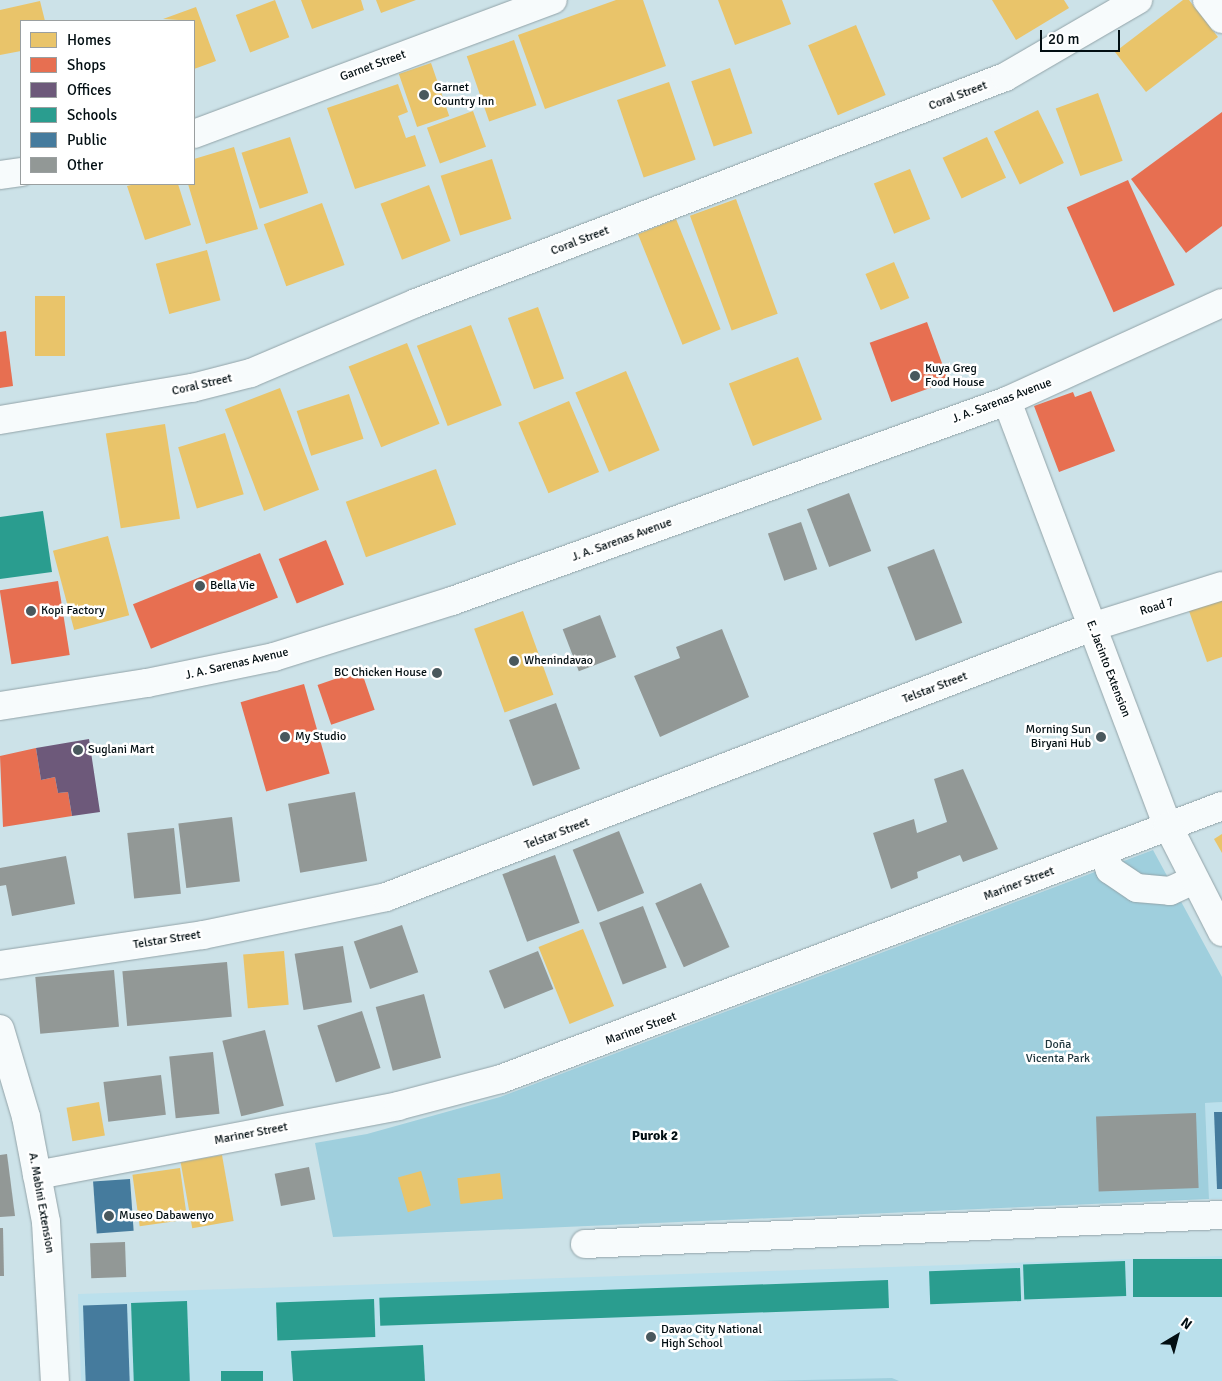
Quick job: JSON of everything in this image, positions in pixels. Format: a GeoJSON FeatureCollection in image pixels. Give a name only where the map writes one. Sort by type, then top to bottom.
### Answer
{"type":"FeatureCollection","features":[{"type":"Feature","properties":{"kind":"street","name":"Garnet Street"},"geometry":{"type":"LineString","coordinates":[[195,134],[553,0]]}},
{"type":"Feature","properties":{"kind":"street","name":"Coral Street"},"geometry":{"type":"LineString","coordinates":[[0,420],[192,388],[260,370],[426,300],[1005,78],[1138,0]]}},
{"type":"Feature","properties":{"kind":"street"},"geometry":{"type":"LineString","coordinates":[[1207,0],[1222,19]]}},
{"type":"Feature","properties":{"kind":"street"},"geometry":{"type":"LineString","coordinates":[[0,175],[20,172]]}},
{"type":"Feature","properties":{"kind":"street","name":"J. A. Sarenas Avenue"},"geometry":{"type":"LineString","coordinates":[[0,706],[147,684],[274,657],[461,598],[1007,401],[1222,303]]}},
{"type":"Feature","properties":{"kind":"street","name":"E. Jacinto Extension"},"geometry":{"type":"LineString","coordinates":[[1007,401],[1168,826],[1222,932]]}},
{"type":"Feature","properties":{"kind":"street","name":"Road 7"},"geometry":{"type":"LineString","coordinates":[[1092,627],[1222,586]]}},
{"type":"Feature","properties":{"kind":"street","name":"Telstar Street"},"geometry":{"type":"LineString","coordinates":[[0,965],[203,935],[386,897],[1092,627]]}},
{"type":"Feature","properties":{"kind":"street","name":"Mariner Street"},"geometry":{"type":"LineString","coordinates":[[37,1175],[398,1106],[501,1079],[1222,806]]}},
{"type":"Feature","properties":{"kind":"street"},"geometry":{"type":"LineString","coordinates":[[1103,851],[1110,870],[1137,888],[1170,892],[1194,880]]}},
{"type":"Feature","properties":{"kind":"street","name":"A. Mabini Extension"},"geometry":{"type":"LineString","coordinates":[[0,1029],[37,1175],[52,1265],[55,1381]]}},
{"type":"Feature","properties":{"kind":"street"},"geometry":{"type":"LineString","coordinates":[[585,1244],[1222,1215]]}},
{"type":"Feature","properties":{"kind":"shaded area"},"geometry":{"type":"Polygon","coordinates":[[[1222,1102],[1222,1199],[1209,1199],[1205,1103],[1222,1102]]]}},
{"type":"Feature","properties":{"kind":"shaded area","name":"Davao City National High School"},"geometry":{"type":"Polygon","coordinates":[[[1222,1256],[1222,1381],[81,1381],[78,1294],[1222,1256]]]}},
{"type":"Feature","properties":{"kind":"green space","name":"Doña Vicenta Park"},"geometry":{"type":"Polygon","coordinates":[[[1153,850],[1222,977],[1222,1102],[1205,1103],[1209,1199],[333,1237],[315,1143],[367,1134],[500,1097],[1153,850]]]}},
{"type":"Feature","properties":{"kind":"green space"},"geometry":{"type":"Polygon","coordinates":[[[892,1378],[899,1381],[759,1381],[892,1378]]]}},
{"type":"Feature","properties":{"kind":"building: Homes"},"geometry":{"type":"Polygon","coordinates":[[[275,0],[289,37],[250,52],[236,15],[275,0]]]}},
{"type":"Feature","properties":{"kind":"building: Homes"},"geometry":{"type":"Polygon","coordinates":[[[301,0],[361,0],[364,10],[312,29],[301,0]]]}},
{"type":"Feature","properties":{"kind":"building: Homes"},"geometry":{"type":"Polygon","coordinates":[[[376,0],[416,0],[381,13],[376,0]]]}},
{"type":"Feature","properties":{"kind":"building: Homes"},"geometry":{"type":"Polygon","coordinates":[[[616,0],[643,0],[666,66],[545,109],[518,35],[616,0]]]}},
{"type":"Feature","properties":{"kind":"building: Homes"},"geometry":{"type":"Polygon","coordinates":[[[718,0],[782,0],[791,24],[735,45],[718,0]]]}},
{"type":"Feature","properties":{"kind":"building: Homes"},"geometry":{"type":"Polygon","coordinates":[[[992,0],[1064,0],[1069,8],[1016,40],[992,0]]]}},
{"type":"Feature","properties":{"kind":"building: Homes"},"geometry":{"type":"Polygon","coordinates":[[[1183,0],[1189,0],[1218,37],[1146,92],[1115,52],[1183,0]]]}},
{"type":"Feature","properties":{"kind":"building: Homes"},"geometry":{"type":"Polygon","coordinates":[[[40,1],[45,20],[20,20],[20,51],[0,55],[0,10],[40,1]]]}},
{"type":"Feature","properties":{"kind":"building: Homes"},"geometry":{"type":"Polygon","coordinates":[[[196,7],[216,61],[195,69],[195,20],[163,19],[196,7]]]}},
{"type":"Feature","properties":{"kind":"building: Homes"},"geometry":{"type":"Polygon","coordinates":[[[856,25],[886,95],[838,115],[808,45],[856,25]]]}},
{"type":"Feature","properties":{"kind":"building: Homes"},"geometry":{"type":"Polygon","coordinates":[[[514,40],[536,105],[489,122],[467,56],[514,40]]]}},
{"type":"Feature","properties":{"kind":"building: Homes","name":"Garnet Country Inn"},"geometry":{"type":"Polygon","coordinates":[[[431,63],[449,116],[417,127],[399,74],[431,63]]]}},
{"type":"Feature","properties":{"kind":"building: Homes"},"geometry":{"type":"Polygon","coordinates":[[[730,68],[752,133],[714,147],[691,81],[730,68]]]}},
{"type":"Feature","properties":{"kind":"building: Homes"},"geometry":{"type":"Polygon","coordinates":[[[669,82],[696,160],[644,177],[617,100],[669,82]]]}},
{"type":"Feature","properties":{"kind":"building: Homes"},"geometry":{"type":"Polygon","coordinates":[[[398,84],[408,112],[398,116],[406,138],[415,135],[426,166],[355,189],[327,108],[398,84]]]}},
{"type":"Feature","properties":{"kind":"building: Homes"},"geometry":{"type":"Polygon","coordinates":[[[1098,93],[1123,161],[1080,176],[1056,108],[1098,93]]]}},
{"type":"Feature","properties":{"kind":"building: Homes"},"geometry":{"type":"Polygon","coordinates":[[[1038,110],[1064,163],[1020,185],[994,131],[1038,110]]]}},
{"type":"Feature","properties":{"kind":"building: Homes"},"geometry":{"type":"Polygon","coordinates":[[[473,111],[486,147],[440,163],[427,128],[473,111]]]}},
{"type":"Feature","properties":{"kind":"building: Homes"},"geometry":{"type":"Polygon","coordinates":[[[290,137],[308,193],[260,209],[241,153],[290,137]]]}},
{"type":"Feature","properties":{"kind":"building: Homes"},"geometry":{"type":"Polygon","coordinates":[[[987,137],[1006,178],[962,198],[943,158],[987,137]]]}},
{"type":"Feature","properties":{"kind":"building: Homes"},"geometry":{"type":"Polygon","coordinates":[[[234,147],[258,229],[206,244],[188,185],[195,185],[195,159],[234,147]]]}},
{"type":"Feature","properties":{"kind":"building: Homes"},"geometry":{"type":"Polygon","coordinates":[[[492,159],[511,219],[460,236],[441,176],[492,159]]]}},
{"type":"Feature","properties":{"kind":"building: Homes"},"geometry":{"type":"Polygon","coordinates":[[[910,169],[930,219],[894,234],[874,184],[910,169]]]}},
{"type":"Feature","properties":{"kind":"building: Homes"},"geometry":{"type":"Polygon","coordinates":[[[178,185],[191,225],[145,240],[127,186],[178,185]]]}},
{"type":"Feature","properties":{"kind":"building: Homes"},"geometry":{"type":"Polygon","coordinates":[[[429,185],[451,241],[402,260],[380,204],[429,185]]]}},
{"type":"Feature","properties":{"kind":"building: Homes"},"geometry":{"type":"Polygon","coordinates":[[[736,199],[778,314],[732,330],[690,216],[736,199]]]}},
{"type":"Feature","properties":{"kind":"building: Homes"},"geometry":{"type":"Polygon","coordinates":[[[322,203],[345,265],[286,286],[264,224],[322,203]]]}},
{"type":"Feature","properties":{"kind":"building: Homes"},"geometry":{"type":"Polygon","coordinates":[[[676,219],[721,329],[683,345],[638,234],[676,219]]]}},
{"type":"Feature","properties":{"kind":"building: Homes"},"geometry":{"type":"Polygon","coordinates":[[[207,250],[220,300],[169,314],[156,264],[207,250]]]}},
{"type":"Feature","properties":{"kind":"building: Homes"},"geometry":{"type":"Polygon","coordinates":[[[894,262],[909,298],[881,310],[865,274],[894,262]]]}},
{"type":"Feature","properties":{"kind":"building: Homes"},"geometry":{"type":"Polygon","coordinates":[[[35,296],[65,296],[65,356],[35,356],[35,296]]]}},
{"type":"Feature","properties":{"kind":"building: Homes"},"geometry":{"type":"Polygon","coordinates":[[[538,307],[564,378],[534,389],[508,318],[538,307]]]}},
{"type":"Feature","properties":{"kind":"building: Homes"},"geometry":{"type":"Polygon","coordinates":[[[471,325],[502,405],[448,426],[417,346],[471,325]]]}},
{"type":"Feature","properties":{"kind":"building: Homes"},"geometry":{"type":"Polygon","coordinates":[[[407,343],[440,424],[381,447],[349,367],[407,343]]]}},
{"type":"Feature","properties":{"kind":"building: Homes"},"geometry":{"type":"Polygon","coordinates":[[[798,357],[822,420],[753,446],[729,384],[798,357]]]}},
{"type":"Feature","properties":{"kind":"building: Homes"},"geometry":{"type":"Polygon","coordinates":[[[626,371],[660,450],[609,472],[575,392],[626,371]]]}},
{"type":"Feature","properties":{"kind":"building: Homes"},"geometry":{"type":"Polygon","coordinates":[[[280,388],[319,490],[264,511],[225,409],[280,388]]]}},
{"type":"Feature","properties":{"kind":"building: Homes"},"geometry":{"type":"Polygon","coordinates":[[[349,394],[364,439],[311,456],[297,411],[349,394]]]}},
{"type":"Feature","properties":{"kind":"building: Homes"},"geometry":{"type":"Polygon","coordinates":[[[569,401],[599,472],[548,493],[518,422],[569,401]]]}},
{"type":"Feature","properties":{"kind":"building: Homes"},"geometry":{"type":"Polygon","coordinates":[[[165,424],[180,519],[121,528],[106,433],[165,424]]]}},
{"type":"Feature","properties":{"kind":"building: Homes"},"geometry":{"type":"Polygon","coordinates":[[[225,433],[244,494],[197,509],[178,447],[225,433]]]}},
{"type":"Feature","properties":{"kind":"building: Homes"},"geometry":{"type":"Polygon","coordinates":[[[436,469],[456,524],[366,557],[346,502],[436,469]]]}},
{"type":"Feature","properties":{"kind":"building: Homes"},"geometry":{"type":"Polygon","coordinates":[[[108,536],[129,615],[74,630],[53,551],[108,536]]]}},
{"type":"Feature","properties":{"kind":"building: Homes"},"geometry":{"type":"Polygon","coordinates":[[[1222,596],[1222,657],[1207,662],[1188,608],[1222,596]]]}},
{"type":"Feature","properties":{"kind":"building: Homes","name":"Whenindavao"},"geometry":{"type":"Polygon","coordinates":[[[523,611],[553,695],[505,712],[474,629],[523,611]]]}},
{"type":"Feature","properties":{"kind":"building: Homes"},"geometry":{"type":"Polygon","coordinates":[[[1222,834],[1222,853],[1214,839],[1222,834]]]}},
{"type":"Feature","properties":{"kind":"building: Homes"},"geometry":{"type":"Polygon","coordinates":[[[583,929],[614,1006],[570,1024],[538,947],[583,929]]]}},
{"type":"Feature","properties":{"kind":"building: Homes"},"geometry":{"type":"Polygon","coordinates":[[[284,951],[289,1005],[248,1008],[243,955],[284,951]]]}},
{"type":"Feature","properties":{"kind":"building: Homes"},"geometry":{"type":"Polygon","coordinates":[[[99,1102],[105,1135],[72,1141],[67,1108],[99,1102]]]}},
{"type":"Feature","properties":{"kind":"building: Homes"},"geometry":{"type":"Polygon","coordinates":[[[222,1155],[234,1221],[192,1228],[181,1162],[222,1155]]]}},
{"type":"Feature","properties":{"kind":"building: Homes"},"geometry":{"type":"Polygon","coordinates":[[[180,1168],[187,1219],[140,1226],[132,1175],[180,1168]]]}},
{"type":"Feature","properties":{"kind":"building: Homes"},"geometry":{"type":"Polygon","coordinates":[[[421,1171],[431,1206],[408,1212],[398,1178],[421,1171]]]}},
{"type":"Feature","properties":{"kind":"building: Homes"},"geometry":{"type":"Polygon","coordinates":[[[500,1173],[503,1199],[460,1204],[457,1178],[500,1173]]]}},
{"type":"Feature","properties":{"kind":"building: Shops"},"geometry":{"type":"Polygon","coordinates":[[[1222,112],[1222,226],[1186,253],[1131,179],[1222,112]]]}},
{"type":"Feature","properties":{"kind":"building: Shops"},"geometry":{"type":"Polygon","coordinates":[[[1128,180],[1175,285],[1114,312],[1067,207],[1128,180]]]}},
{"type":"Feature","properties":{"kind":"building: Shops"},"geometry":{"type":"Polygon","coordinates":[[[927,322],[949,381],[891,402],[870,343],[927,322]]]}},
{"type":"Feature","properties":{"kind":"building: Shops"},"geometry":{"type":"Polygon","coordinates":[[[6,331],[13,386],[0,388],[0,332],[6,331]]]}},
{"type":"Feature","properties":{"kind":"building: Shops"},"geometry":{"type":"Polygon","coordinates":[[[1091,391],[1115,451],[1059,472],[1034,406],[1073,392],[1075,397],[1091,391]]]}},
{"type":"Feature","properties":{"kind":"building: Shops"},"geometry":{"type":"Polygon","coordinates":[[[326,540],[344,585],[297,604],[279,559],[326,540]]]}},
{"type":"Feature","properties":{"kind":"building: Shops","name":"Bella Vie"},"geometry":{"type":"Polygon","coordinates":[[[260,553],[278,598],[151,649],[133,604],[260,553]]]}},
{"type":"Feature","properties":{"kind":"building: Shops","name":"Kopi Factory"},"geometry":{"type":"Polygon","coordinates":[[[58,581],[70,655],[11,664],[0,590],[58,581]]]}},
{"type":"Feature","properties":{"kind":"building: Shops"},"geometry":{"type":"Polygon","coordinates":[[[361,670],[375,710],[331,725],[318,685],[361,670]]]}},
{"type":"Feature","properties":{"kind":"building: Shops","name":"My Studio"},"geometry":{"type":"Polygon","coordinates":[[[304,684],[330,773],[266,792],[241,702],[304,684]]]}},
{"type":"Feature","properties":{"kind":"building: Shops"},"geometry":{"type":"Polygon","coordinates":[[[36,748],[41,780],[55,777],[58,793],[68,792],[72,816],[3,827],[0,756],[36,748]]]}},
{"type":"Feature","properties":{"kind":"building: Offices"},"geometry":{"type":"Polygon","coordinates":[[[89,739],[100,812],[72,816],[68,792],[58,793],[55,777],[41,780],[36,748],[89,739]]]}},
{"type":"Feature","properties":{"kind":"building: Schools"},"geometry":{"type":"Polygon","coordinates":[[[43,511],[52,572],[0,579],[0,517],[43,511]]]}},
{"type":"Feature","properties":{"kind":"building: Schools"},"geometry":{"type":"Polygon","coordinates":[[[1133,1259],[1222,1259],[1222,1297],[1133,1297],[1133,1259]]]}},
{"type":"Feature","properties":{"kind":"building: Schools"},"geometry":{"type":"Polygon","coordinates":[[[1125,1261],[1126,1296],[1024,1300],[1023,1265],[1125,1261]]]}},
{"type":"Feature","properties":{"kind":"building: Schools"},"geometry":{"type":"Polygon","coordinates":[[[1020,1268],[1021,1301],[930,1304],[929,1271],[1020,1268]]]}},
{"type":"Feature","properties":{"kind":"building: Schools"},"geometry":{"type":"Polygon","coordinates":[[[888,1280],[889,1308],[380,1326],[379,1298],[888,1280]]]}},
{"type":"Feature","properties":{"kind":"building: Schools"},"geometry":{"type":"Polygon","coordinates":[[[374,1299],[375,1337],[277,1340],[276,1302],[374,1299]]]}},
{"type":"Feature","properties":{"kind":"building: Schools"},"geometry":{"type":"Polygon","coordinates":[[[187,1301],[190,1381],[134,1381],[131,1303],[187,1301]]]}},
{"type":"Feature","properties":{"kind":"building: Schools"},"geometry":{"type":"Polygon","coordinates":[[[423,1345],[425,1381],[293,1381],[291,1351],[423,1345]]]}},
{"type":"Feature","properties":{"kind":"building: Schools"},"geometry":{"type":"Polygon","coordinates":[[[221,1371],[263,1371],[263,1381],[221,1381],[221,1371]]]}},
{"type":"Feature","properties":{"kind":"building: Public"},"geometry":{"type":"Polygon","coordinates":[[[1214,1112],[1222,1112],[1222,1189],[1217,1189],[1214,1112]]]}},
{"type":"Feature","properties":{"kind":"building: Public"},"geometry":{"type":"Polygon","coordinates":[[[130,1179],[134,1231],[97,1233],[93,1182],[130,1179]]]}},
{"type":"Feature","properties":{"kind":"building: Public"},"geometry":{"type":"Polygon","coordinates":[[[127,1304],[130,1381],[86,1381],[83,1306],[127,1304]]]}},
{"type":"Feature","properties":{"kind":"building: Other"},"geometry":{"type":"Polygon","coordinates":[[[849,493],[871,551],[829,567],[807,509],[849,493]]]}},
{"type":"Feature","properties":{"kind":"building: Other"},"geometry":{"type":"Polygon","coordinates":[[[801,522],[817,569],[784,581],[768,533],[801,522]]]}},
{"type":"Feature","properties":{"kind":"building: Other"},"geometry":{"type":"Polygon","coordinates":[[[934,549],[962,623],[916,641],[887,567],[934,549]]]}},
{"type":"Feature","properties":{"kind":"building: Other"},"geometry":{"type":"Polygon","coordinates":[[[600,615],[616,657],[579,671],[563,629],[600,615]]]}},
{"type":"Feature","properties":{"kind":"building: Other"},"geometry":{"type":"Polygon","coordinates":[[[722,629],[749,697],[660,737],[634,676],[680,658],[676,647],[722,629]]]}},
{"type":"Feature","properties":{"kind":"building: Other"},"geometry":{"type":"Polygon","coordinates":[[[556,703],[580,769],[533,786],[509,720],[556,703]]]}},
{"type":"Feature","properties":{"kind":"building: Other"},"geometry":{"type":"Polygon","coordinates":[[[963,769],[998,849],[963,862],[960,855],[917,872],[918,878],[891,889],[873,833],[914,819],[917,833],[947,822],[934,779],[963,769]]]}},
{"type":"Feature","properties":{"kind":"building: Other"},"geometry":{"type":"Polygon","coordinates":[[[355,792],[367,861],[300,873],[288,804],[355,792]]]}},
{"type":"Feature","properties":{"kind":"building: Other"},"geometry":{"type":"Polygon","coordinates":[[[232,817],[240,882],[186,888],[178,824],[232,817]]]}},
{"type":"Feature","properties":{"kind":"building: Other"},"geometry":{"type":"Polygon","coordinates":[[[174,828],[181,894],[134,899],[127,833],[174,828]]]}},
{"type":"Feature","properties":{"kind":"building: Other"},"geometry":{"type":"Polygon","coordinates":[[[619,831],[644,893],[598,912],[573,850],[619,831]]]}},
{"type":"Feature","properties":{"kind":"building: Other"},"geometry":{"type":"Polygon","coordinates":[[[555,855],[580,923],[527,942],[502,874],[555,855]]]}},
{"type":"Feature","properties":{"kind":"building: Other"},"geometry":{"type":"Polygon","coordinates":[[[66,856],[75,904],[12,916],[6,885],[0,886],[0,868],[66,856]]]}},
{"type":"Feature","properties":{"kind":"building: Other"},"geometry":{"type":"Polygon","coordinates":[[[701,883],[729,947],[684,967],[655,903],[701,883]]]}},
{"type":"Feature","properties":{"kind":"building: Other"},"geometry":{"type":"Polygon","coordinates":[[[643,906],[667,968],[623,984],[599,923],[643,906]]]}},
{"type":"Feature","properties":{"kind":"building: Other"},"geometry":{"type":"Polygon","coordinates":[[[402,925],[418,972],[370,989],[354,942],[402,925]]]}},
{"type":"Feature","properties":{"kind":"building: Other"},"geometry":{"type":"Polygon","coordinates":[[[343,946],[352,1002],[304,1010],[295,954],[343,946]]]}},
{"type":"Feature","properties":{"kind":"building: Other"},"geometry":{"type":"Polygon","coordinates":[[[538,951],[553,989],[504,1009],[489,971],[538,951]]]}},
{"type":"Feature","properties":{"kind":"building: Other"},"geometry":{"type":"Polygon","coordinates":[[[227,962],[232,1017],[127,1026],[122,971],[227,962]]]}},
{"type":"Feature","properties":{"kind":"building: Other"},"geometry":{"type":"Polygon","coordinates":[[[114,970],[119,1027],[40,1034],[35,977],[114,970]]]}},
{"type":"Feature","properties":{"kind":"building: Other"},"geometry":{"type":"Polygon","coordinates":[[[424,994],[441,1058],[393,1071],[376,1007],[424,994]]]}},
{"type":"Feature","properties":{"kind":"building: Other"},"geometry":{"type":"Polygon","coordinates":[[[362,1011],[381,1068],[336,1083],[317,1026],[362,1011]]]}},
{"type":"Feature","properties":{"kind":"building: Other"},"geometry":{"type":"Polygon","coordinates":[[[265,1030],[284,1106],[241,1116],[222,1041],[265,1030]]]}},
{"type":"Feature","properties":{"kind":"building: Other"},"geometry":{"type":"Polygon","coordinates":[[[213,1052],[219,1114],[176,1118],[169,1057],[213,1052]]]}},
{"type":"Feature","properties":{"kind":"building: Other"},"geometry":{"type":"Polygon","coordinates":[[[161,1075],[166,1115],[108,1122],[103,1082],[161,1075]]]}},
{"type":"Feature","properties":{"kind":"building: Other"},"geometry":{"type":"Polygon","coordinates":[[[1196,1113],[1199,1188],[1099,1191],[1096,1116],[1196,1113]]]}},
{"type":"Feature","properties":{"kind":"building: Other"},"geometry":{"type":"Polygon","coordinates":[[[7,1154],[15,1216],[0,1217],[0,1155],[7,1154]]]}},
{"type":"Feature","properties":{"kind":"building: Other"},"geometry":{"type":"Polygon","coordinates":[[[309,1167],[315,1199],[281,1206],[275,1174],[309,1167]]]}},
{"type":"Feature","properties":{"kind":"building: Other"},"geometry":{"type":"Polygon","coordinates":[[[0,1228],[3,1228],[4,1276],[0,1276],[0,1228]]]}},
{"type":"Feature","properties":{"kind":"building: Other"},"geometry":{"type":"Polygon","coordinates":[[[125,1242],[126,1277],[91,1278],[90,1243],[125,1242]]]}},
{"type":"Feature","properties":{"kind":"place","name":"Garnet Country Inn"},"geometry":{"type":"Point","coordinates":[424,95]}},
{"type":"Feature","properties":{"kind":"place","name":"Kuya Greg Food House"},"geometry":{"type":"Point","coordinates":[915,376]}},
{"type":"Feature","properties":{"kind":"place","name":"Bella Vie"},"geometry":{"type":"Point","coordinates":[200,586]}},
{"type":"Feature","properties":{"kind":"place","name":"Kopi Factory"},"geometry":{"type":"Point","coordinates":[31,611]}},
{"type":"Feature","properties":{"kind":"place","name":"Whenindavao"},"geometry":{"type":"Point","coordinates":[514,661]}},
{"type":"Feature","properties":{"kind":"place","name":"BC Chicken House"},"geometry":{"type":"Point","coordinates":[437,673]}},
{"type":"Feature","properties":{"kind":"place","name":"My Studio"},"geometry":{"type":"Point","coordinates":[285,737]}},
{"type":"Feature","properties":{"kind":"place","name":"Morning Sun Biryani Hub"},"geometry":{"type":"Point","coordinates":[1101,737]}},
{"type":"Feature","properties":{"kind":"place","name":"Suglani Mart"},"geometry":{"type":"Point","coordinates":[78,750]}},
{"type":"Feature","properties":{"kind":"place","name":"Museo Dabawenyo"},"geometry":{"type":"Point","coordinates":[109,1216]}},
{"type":"Feature","properties":{"kind":"place","name":"Davao City National High School"},"geometry":{"type":"Point","coordinates":[651,1337]}},
{"type":"Feature","properties":{"kind":"district","name":"Purok 2"},"geometry":{"type":"Point","coordinates":[655,1136]}}]}
